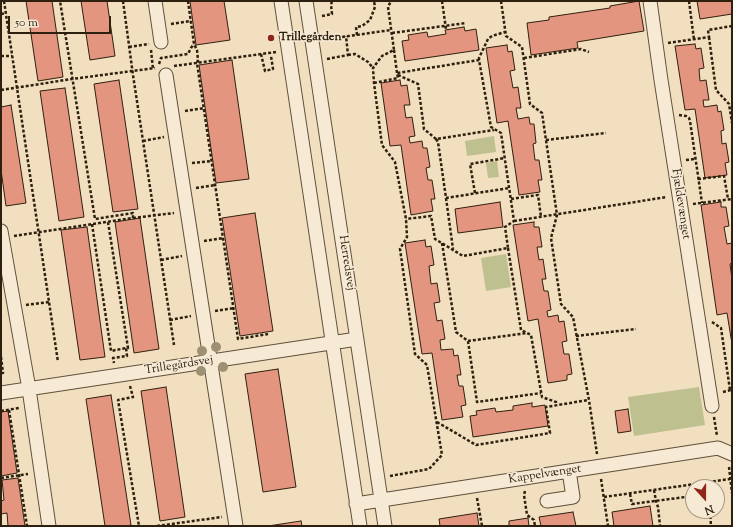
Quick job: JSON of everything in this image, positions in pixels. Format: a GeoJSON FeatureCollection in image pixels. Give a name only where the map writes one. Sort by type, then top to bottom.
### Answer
{"type":"FeatureCollection","features":[{"type":"Feature","properties":{"kind":"street"},"geometry":{"type":"LineString","coordinates":[[155,1],[155,43]]}},
{"type":"Feature","properties":{"kind":"street","name":"Herredsvej"},"geometry":{"type":"LineString","coordinates":[[281,1],[360,526]]}},
{"type":"Feature","properties":{"kind":"street","name":"Herredsvej"},"geometry":{"type":"LineString","coordinates":[[306,1],[385,526]]}},
{"type":"Feature","properties":{"kind":"street","name":"Fjældevænget"},"geometry":{"type":"LineString","coordinates":[[650,1],[712,406]]}},
{"type":"Feature","properties":{"kind":"street"},"geometry":{"type":"LineString","coordinates":[[170,70],[172,114],[175,135],[236,520]]}},
{"type":"Feature","properties":{"kind":"street"},"geometry":{"type":"LineString","coordinates":[[2,234],[29,389],[49,526]]}},
{"type":"Feature","properties":{"kind":"street","name":"Trillegårdsvej"},"geometry":{"type":"LineString","coordinates":[[1,393],[357,340]]}},
{"type":"Feature","properties":{"kind":"street","name":"Kappelvænget"},"geometry":{"type":"LineString","coordinates":[[356,504],[599,467],[726,451]]}},
{"type":"Feature","properties":{"kind":"street"},"geometry":{"type":"LineString","coordinates":[[547,501],[573,497],[569,472]]}},
{"type":"Feature","properties":{"kind":"path"},"geometry":{"type":"LineString","coordinates":[[4,1],[58,362]]}},
{"type":"Feature","properties":{"kind":"path"},"geometry":{"type":"LineString","coordinates":[[60,1],[95,219],[133,213],[133,218]]}},
{"type":"Feature","properties":{"kind":"path"},"geometry":{"type":"LineString","coordinates":[[123,1],[132,72],[174,345]]}},
{"type":"Feature","properties":{"kind":"path"},"geometry":{"type":"LineString","coordinates":[[188,1],[194,44],[197,50],[197,63],[238,339],[268,334]]}},
{"type":"Feature","properties":{"kind":"path"},"geometry":{"type":"LineString","coordinates":[[319,16],[332,14],[332,1]]}},
{"type":"Feature","properties":{"kind":"path"},"geometry":{"type":"LineString","coordinates":[[357,35],[356,27],[362,26],[370,20],[375,7],[374,1]]}},
{"type":"Feature","properties":{"kind":"path"},"geometry":{"type":"LineString","coordinates":[[374,82],[398,78],[388,7],[392,1]]}},
{"type":"Feature","properties":{"kind":"path"},"geometry":{"type":"LineString","coordinates":[[442,1],[446,27]]}},
{"type":"Feature","properties":{"kind":"path"},"geometry":{"type":"LineString","coordinates":[[501,1],[506,36],[522,47],[530,104],[542,113],[558,214],[551,238],[560,304],[573,317],[608,526]]}},
{"type":"Feature","properties":{"kind":"path"},"geometry":{"type":"LineString","coordinates":[[689,1],[694,40]]}},
{"type":"Feature","properties":{"kind":"path"},"geometry":{"type":"LineString","coordinates":[[1,14],[6,13]]}},
{"type":"Feature","properties":{"kind":"path"},"geometry":{"type":"LineString","coordinates":[[342,37],[446,27],[466,22]]}},
{"type":"Feature","properties":{"kind":"path"},"geometry":{"type":"LineString","coordinates":[[732,26],[708,30],[716,90],[729,104],[732,123]]}},
{"type":"Feature","properties":{"kind":"path"},"geometry":{"type":"LineString","coordinates":[[505,32],[492,36],[488,39],[479,60],[491,127],[501,133],[514,221]]}},
{"type":"Feature","properties":{"kind":"path"},"geometry":{"type":"LineString","coordinates":[[346,36],[348,55]]}},
{"type":"Feature","properties":{"kind":"path"},"geometry":{"type":"LineString","coordinates":[[676,42],[709,37]]}},
{"type":"Feature","properties":{"kind":"path"},"geometry":{"type":"LineString","coordinates":[[129,47],[155,43],[154,69]]}},
{"type":"Feature","properties":{"kind":"path"},"geometry":{"type":"LineString","coordinates":[[1,90],[72,79],[154,69],[158,68],[161,58],[188,54],[194,44]]}},
{"type":"Feature","properties":{"kind":"path"},"geometry":{"type":"LineString","coordinates":[[524,58],[581,49],[589,52]]}},
{"type":"Feature","properties":{"kind":"path"},"geometry":{"type":"LineString","coordinates":[[170,70],[197,63],[288,50]]}},
{"type":"Feature","properties":{"kind":"path"},"geometry":{"type":"LineString","coordinates":[[373,68],[382,56],[394,50]]}},
{"type":"Feature","properties":{"kind":"path"},"geometry":{"type":"LineString","coordinates":[[261,54],[265,71],[273,69],[271,56]]}},
{"type":"Feature","properties":{"kind":"path"},"geometry":{"type":"LineString","coordinates":[[315,62],[355,54],[368,62],[373,68],[382,145],[395,162],[406,219],[407,236],[400,249],[415,354],[427,366],[442,455],[429,469],[378,478]]}},
{"type":"Feature","properties":{"kind":"path"},"geometry":{"type":"LineString","coordinates":[[1,56],[12,56]]}},
{"type":"Feature","properties":{"kind":"path"},"geometry":{"type":"LineString","coordinates":[[397,74],[479,60]]}},
{"type":"Feature","properties":{"kind":"path"},"geometry":{"type":"LineString","coordinates":[[397,74],[418,84],[424,129],[438,142],[453,249]]}},
{"type":"Feature","properties":{"kind":"path"},"geometry":{"type":"LineString","coordinates":[[172,114],[204,108]]}},
{"type":"Feature","properties":{"kind":"path"},"geometry":{"type":"LineString","coordinates":[[676,115],[686,116],[689,118],[702,203]]}},
{"type":"Feature","properties":{"kind":"path"},"geometry":{"type":"LineString","coordinates":[[436,139],[494,130]]}},
{"type":"Feature","properties":{"kind":"path"},"geometry":{"type":"LineString","coordinates":[[546,140],[606,133]]}},
{"type":"Feature","properties":{"kind":"path"},"geometry":{"type":"LineString","coordinates":[[143,141],[175,135]]}},
{"type":"Feature","properties":{"kind":"path"},"geometry":{"type":"LineString","coordinates":[[475,194],[470,164],[505,158]]}},
{"type":"Feature","properties":{"kind":"path"},"geometry":{"type":"LineString","coordinates":[[180,165],[212,161]]}},
{"type":"Feature","properties":{"kind":"path"},"geometry":{"type":"LineString","coordinates":[[698,179],[724,176],[728,199]]}},
{"type":"Feature","properties":{"kind":"path"},"geometry":{"type":"LineString","coordinates":[[184,190],[215,186]]}},
{"type":"Feature","properties":{"kind":"path"},"geometry":{"type":"LineString","coordinates":[[446,198],[509,188]]}},
{"type":"Feature","properties":{"kind":"path"},"geometry":{"type":"LineString","coordinates":[[511,199],[538,194],[541,217]]}},
{"type":"Feature","properties":{"kind":"path"},"geometry":{"type":"LineString","coordinates":[[557,405],[556,402],[542,397],[531,335],[521,330],[505,227],[514,221],[679,196]]}},
{"type":"Feature","properties":{"kind":"path"},"geometry":{"type":"LineString","coordinates":[[690,204],[732,199]]}},
{"type":"Feature","properties":{"kind":"path"},"geometry":{"type":"LineString","coordinates":[[2,234],[39,232],[187,211]]}},
{"type":"Feature","properties":{"kind":"path"},"geometry":{"type":"LineString","coordinates":[[406,219],[431,216],[435,239],[463,256],[508,248]]}},
{"type":"Feature","properties":{"kind":"path"},"geometry":{"type":"LineString","coordinates":[[92,224],[111,350],[128,348],[108,222]]}},
{"type":"Feature","properties":{"kind":"path"},"geometry":{"type":"LineString","coordinates":[[161,260],[223,238]]}},
{"type":"Feature","properties":{"kind":"path"},"geometry":{"type":"LineString","coordinates":[[441,242],[456,332],[468,342],[477,402],[541,393]]}},
{"type":"Feature","properties":{"kind":"path"},"geometry":{"type":"LineString","coordinates":[[34,304],[49,302]]}},
{"type":"Feature","properties":{"kind":"path"},"geometry":{"type":"LineString","coordinates":[[170,320],[234,308]]}},
{"type":"Feature","properties":{"kind":"path"},"geometry":{"type":"LineString","coordinates":[[707,319],[721,328],[730,390]]}},
{"type":"Feature","properties":{"kind":"path"},"geometry":{"type":"LineString","coordinates":[[576,336],[636,329]]}},
{"type":"Feature","properties":{"kind":"path"},"geometry":{"type":"LineString","coordinates":[[468,342],[527,333]]}},
{"type":"Feature","properties":{"kind":"path"},"geometry":{"type":"LineString","coordinates":[[1,357],[3,373],[1,373]]}},
{"type":"Feature","properties":{"kind":"path"},"geometry":{"type":"LineString","coordinates":[[115,376],[117,388],[131,386],[133,397],[118,400],[139,526]]}},
{"type":"Feature","properties":{"kind":"path"},"geometry":{"type":"LineString","coordinates":[[436,422],[476,445],[550,433],[546,407],[588,400]]}},
{"type":"Feature","properties":{"kind":"path"},"geometry":{"type":"LineString","coordinates":[[1,411],[31,406]]}},
{"type":"Feature","properties":{"kind":"path"},"geometry":{"type":"LineString","coordinates":[[712,406],[726,451],[732,492]]}},
{"type":"Feature","properties":{"kind":"path"},"geometry":{"type":"LineString","coordinates":[[9,410],[27,526]]}},
{"type":"Feature","properties":{"kind":"path"},"geometry":{"type":"LineString","coordinates":[[1,478],[41,472]]}},
{"type":"Feature","properties":{"kind":"path"},"geometry":{"type":"LineString","coordinates":[[525,478],[526,484],[524,496],[527,515],[534,520],[535,526]]}},
{"type":"Feature","properties":{"kind":"path"},"geometry":{"type":"LineString","coordinates":[[725,480],[730,479]]}},
{"type":"Feature","properties":{"kind":"path"},"geometry":{"type":"LineString","coordinates":[[604,498],[685,485]]}},
{"type":"Feature","properties":{"kind":"path"},"geometry":{"type":"LineString","coordinates":[[474,486],[482,526]]}},
{"type":"Feature","properties":{"kind":"path"},"geometry":{"type":"LineString","coordinates":[[654,490],[660,526]]}},
{"type":"Feature","properties":{"kind":"path"},"geometry":{"type":"LineString","coordinates":[[630,494],[632,504],[685,497]]}},
{"type":"Feature","properties":{"kind":"path"},"geometry":{"type":"LineString","coordinates":[[157,526],[236,520]]}},
{"type":"Feature","properties":{"kind":"green space"},"geometry":{"type":"Polygon","coordinates":[[[494,136],[496,152],[467,156],[465,141],[494,136]]]}},
{"type":"Feature","properties":{"kind":"green space"},"geometry":{"type":"Polygon","coordinates":[[[497,161],[499,177],[488,178],[486,163],[497,161]]]}},
{"type":"Feature","properties":{"kind":"green space"},"geometry":{"type":"Polygon","coordinates":[[[506,254],[511,287],[486,291],[481,258],[506,254]]]}},
{"type":"Feature","properties":{"kind":"green space"},"geometry":{"type":"Polygon","coordinates":[[[699,387],[705,425],[634,436],[628,397],[699,387]]]}},
{"type":"Feature","properties":{"kind":"building"},"geometry":{"type":"Polygon","coordinates":[[[26,1],[52,1],[63,77],[38,81],[26,1]]]}},
{"type":"Feature","properties":{"kind":"building"},"geometry":{"type":"Polygon","coordinates":[[[81,1],[107,1],[115,56],[90,60],[81,1]]]}},
{"type":"Feature","properties":{"kind":"building"},"geometry":{"type":"Polygon","coordinates":[[[190,1],[224,1],[230,40],[196,45],[190,1]]]}},
{"type":"Feature","properties":{"kind":"building"},"geometry":{"type":"Polygon","coordinates":[[[639,1],[644,31],[577,42],[578,48],[531,55],[527,23],[549,20],[549,17],[610,8],[610,6],[639,1]]]}},
{"type":"Feature","properties":{"kind":"building"},"geometry":{"type":"Polygon","coordinates":[[[697,1],[732,1],[732,14],[700,19],[697,1]]]}},
{"type":"Feature","properties":{"kind":"building"},"geometry":{"type":"Polygon","coordinates":[[[464,27],[465,31],[476,29],[479,50],[405,61],[402,41],[409,40],[408,35],[427,32],[428,37],[446,34],[445,30],[464,27]]]}},
{"type":"Feature","properties":{"kind":"building"},"geometry":{"type":"Polygon","coordinates":[[[695,44],[696,49],[701,48],[704,68],[699,69],[700,81],[706,80],[709,100],[703,100],[704,107],[717,105],[718,112],[721,111],[724,130],[721,131],[722,144],[726,143],[729,162],[725,163],[727,175],[705,178],[695,109],[685,110],[675,46],[695,44]]]}},
{"type":"Feature","properties":{"kind":"building"},"geometry":{"type":"Polygon","coordinates":[[[507,45],[508,52],[512,51],[515,70],[510,71],[513,88],[518,87],[521,108],[516,108],[518,119],[529,117],[530,124],[534,124],[536,143],[533,144],[535,160],[539,160],[542,180],[538,180],[540,192],[519,195],[508,121],[497,123],[486,48],[507,45]]]}},
{"type":"Feature","properties":{"kind":"building"},"geometry":{"type":"Polygon","coordinates":[[[232,60],[249,179],[216,183],[199,65],[232,60]]]}},
{"type":"Feature","properties":{"kind":"building"},"geometry":{"type":"Polygon","coordinates":[[[119,80],[138,209],[113,212],[94,84],[119,80]]]}},
{"type":"Feature","properties":{"kind":"building"},"geometry":{"type":"Polygon","coordinates":[[[400,80],[401,86],[407,85],[410,105],[404,105],[406,118],[412,117],[415,136],[409,137],[410,143],[422,141],[423,148],[427,148],[430,167],[426,168],[428,180],[432,180],[435,199],[431,199],[433,211],[411,215],[401,145],[390,146],[381,83],[400,80]]]}},
{"type":"Feature","properties":{"kind":"building"},"geometry":{"type":"Polygon","coordinates":[[[65,88],[84,217],[59,221],[40,91],[65,88]]]}},
{"type":"Feature","properties":{"kind":"building"},"geometry":{"type":"Polygon","coordinates":[[[11,105],[26,203],[6,206],[1,170],[1,107],[11,105]]]}},
{"type":"Feature","properties":{"kind":"building"},"geometry":{"type":"Polygon","coordinates":[[[500,202],[503,227],[458,233],[455,209],[500,202]]]}},
{"type":"Feature","properties":{"kind":"building"},"geometry":{"type":"Polygon","coordinates":[[[721,202],[721,207],[726,207],[729,226],[724,227],[727,244],[732,243],[732,263],[730,264],[732,279],[732,344],[727,313],[717,315],[701,205],[721,202]]]}},
{"type":"Feature","properties":{"kind":"building"},"geometry":{"type":"Polygon","coordinates":[[[255,213],[273,331],[240,336],[222,218],[255,213]]]}},
{"type":"Feature","properties":{"kind":"building"},"geometry":{"type":"Polygon","coordinates":[[[140,218],[159,349],[134,353],[115,222],[140,218]]]}},
{"type":"Feature","properties":{"kind":"building"},"geometry":{"type":"Polygon","coordinates":[[[534,222],[534,227],[539,227],[542,247],[537,247],[539,260],[543,259],[546,279],[542,279],[544,291],[548,291],[551,310],[547,311],[548,317],[558,315],[559,322],[564,321],[567,341],[562,342],[564,354],[569,354],[572,374],[567,375],[567,380],[548,383],[538,319],[528,321],[513,225],[534,222]]]}},
{"type":"Feature","properties":{"kind":"building"},"geometry":{"type":"Polygon","coordinates":[[[87,227],[105,357],[80,360],[61,230],[87,227]]]}},
{"type":"Feature","properties":{"kind":"building"},"geometry":{"type":"Polygon","coordinates":[[[425,240],[426,247],[431,246],[434,265],[429,266],[431,284],[437,283],[440,302],[434,303],[437,321],[442,320],[445,339],[440,340],[441,350],[453,349],[454,356],[458,355],[461,375],[457,375],[459,386],[463,386],[466,405],[461,406],[463,417],[442,420],[432,353],[422,354],[405,243],[425,240]]]}},
{"type":"Feature","properties":{"kind":"building"},"geometry":{"type":"Polygon","coordinates":[[[278,369],[296,487],[263,492],[245,374],[278,369]]]}},
{"type":"Feature","properties":{"kind":"building"},"geometry":{"type":"Polygon","coordinates":[[[166,387],[185,517],[160,521],[141,391],[166,387]]]}},
{"type":"Feature","properties":{"kind":"building"},"geometry":{"type":"Polygon","coordinates":[[[111,395],[131,525],[126,526],[105,526],[86,399],[111,395]]]}},
{"type":"Feature","properties":{"kind":"building"},"geometry":{"type":"Polygon","coordinates":[[[532,403],[532,407],[545,405],[548,426],[473,437],[470,416],[477,415],[476,411],[495,408],[496,412],[513,410],[513,406],[532,403]]]}},
{"type":"Feature","properties":{"kind":"building"},"geometry":{"type":"Polygon","coordinates":[[[628,409],[631,431],[618,433],[615,411],[628,409]]]}},
{"type":"Feature","properties":{"kind":"building"},"geometry":{"type":"Polygon","coordinates":[[[8,411],[17,473],[1,476],[1,412],[8,411]]]}},
{"type":"Feature","properties":{"kind":"building"},"geometry":{"type":"Polygon","coordinates":[[[18,478],[25,526],[8,526],[7,513],[1,514],[1,501],[4,500],[2,480],[18,478]]]}},
{"type":"Feature","properties":{"kind":"building"},"geometry":{"type":"Polygon","coordinates":[[[650,506],[653,526],[614,526],[612,512],[650,506]]]}},
{"type":"Feature","properties":{"kind":"building"},"geometry":{"type":"Polygon","coordinates":[[[573,512],[576,526],[541,526],[539,517],[573,512]]]}},
{"type":"Feature","properties":{"kind":"building"},"geometry":{"type":"Polygon","coordinates":[[[477,513],[479,526],[440,526],[439,519],[477,513]]]}},
{"type":"Feature","properties":{"kind":"building"},"geometry":{"type":"Polygon","coordinates":[[[528,518],[529,526],[509,526],[509,521],[528,518]]]}},
{"type":"Feature","properties":{"kind":"building"},"geometry":{"type":"Polygon","coordinates":[[[301,521],[302,526],[268,526],[301,521]]]}},
{"type":"Feature","properties":{"kind":"place","name":"Trillegården"},"geometry":{"type":"Point","coordinates":[271,38]}}]}
